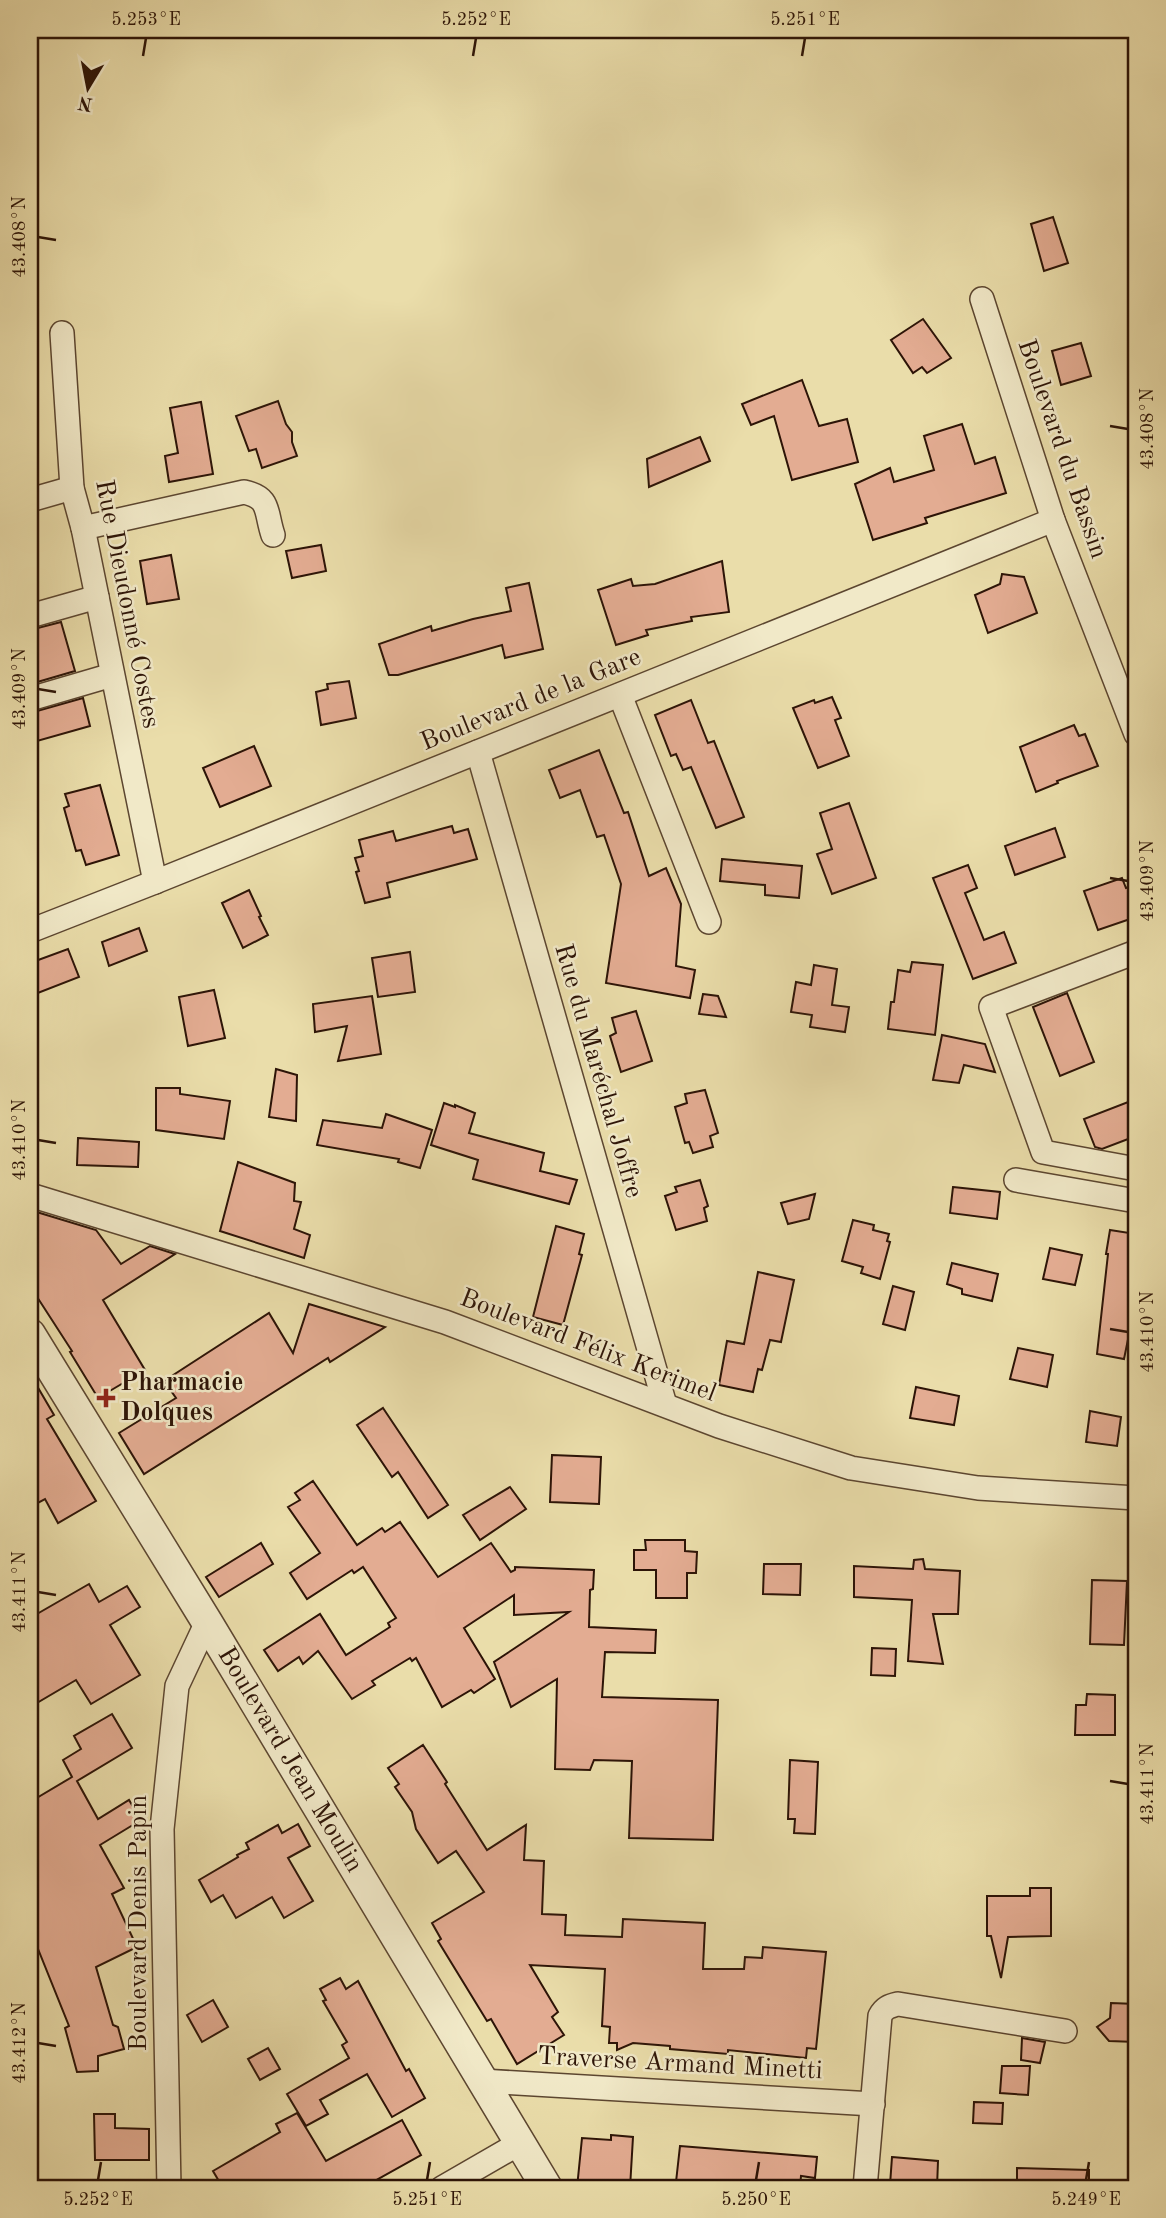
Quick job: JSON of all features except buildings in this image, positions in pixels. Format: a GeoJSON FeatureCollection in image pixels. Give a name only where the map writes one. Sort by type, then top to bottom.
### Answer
{"type":"FeatureCollection","features":[{"type":"Feature","properties":{"kind":"street","name":"Boulevard du Bassin"},"geometry":{"type":"LineString","coordinates":[[982,299],[1053,520],[1136,734]]}},
{"type":"Feature","properties":{"kind":"street","name":"Rue Dieudonné Costes"},"geometry":{"type":"LineString","coordinates":[[62,333],[72,488],[83,527],[155,883]]}},
{"type":"Feature","properties":{"kind":"street"},"geometry":{"type":"LineString","coordinates":[[30,500],[72,488]]}},
{"type":"Feature","properties":{"kind":"street"},"geometry":{"type":"LineString","coordinates":[[83,527],[244,492],[258,495],[265,503],[273,535]]}},
{"type":"Feature","properties":{"kind":"street","name":"Boulevard de la Gare"},"geometry":{"type":"LineString","coordinates":[[30,931],[1053,520]]}},
{"type":"Feature","properties":{"kind":"street"},"geometry":{"type":"LineString","coordinates":[[30,616],[97,597]]}},
{"type":"Feature","properties":{"kind":"street"},"geometry":{"type":"LineString","coordinates":[[30,699],[113,675]]}},
{"type":"Feature","properties":{"kind":"street"},"geometry":{"type":"LineString","coordinates":[[620,695],[709,922]]}},
{"type":"Feature","properties":{"kind":"street","name":"Rue du Maréchal Joffre"},"geometry":{"type":"LineString","coordinates":[[478,752],[664,1405]]}},
{"type":"Feature","properties":{"kind":"street"},"geometry":{"type":"LineString","coordinates":[[1136,953],[991,1007],[1043,1152],[1136,1169]]}},
{"type":"Feature","properties":{"kind":"street"},"geometry":{"type":"LineString","coordinates":[[1016,1180],[1136,1201]]}},
{"type":"Feature","properties":{"kind":"street","name":"Boulevard Félix Kerimel"},"geometry":{"type":"LineString","coordinates":[[30,1195],[445,1322],[719,1426],[851,1468],[978,1488],[1136,1498]]}},
{"type":"Feature","properties":{"kind":"street","name":"Boulevard Jean Moulin"},"geometry":{"type":"LineString","coordinates":[[30,1334],[207,1622],[547,2188]]}},
{"type":"Feature","properties":{"kind":"street","name":"Boulevard Denis Papin"},"geometry":{"type":"LineString","coordinates":[[169,2188],[162,1829],[177,1686],[207,1622]]}},
{"type":"Feature","properties":{"kind":"street"},"geometry":{"type":"LineString","coordinates":[[865,2188],[880,2016],[883,2010],[898,2004],[1065,2031]]}},
{"type":"Feature","properties":{"kind":"street","name":"Traverse Armand Minetti"},"geometry":{"type":"LineString","coordinates":[[482,2081],[873,2104]]}},
{"type":"Feature","properties":{"kind":"street"},"geometry":{"type":"LineString","coordinates":[[442,2188],[520,2143]]}},
{"type":"Feature","properties":{"kind":"place","name":"Pharmacie Dolques"},"geometry":{"type":"Point","coordinates":[106,1398]}}]}
